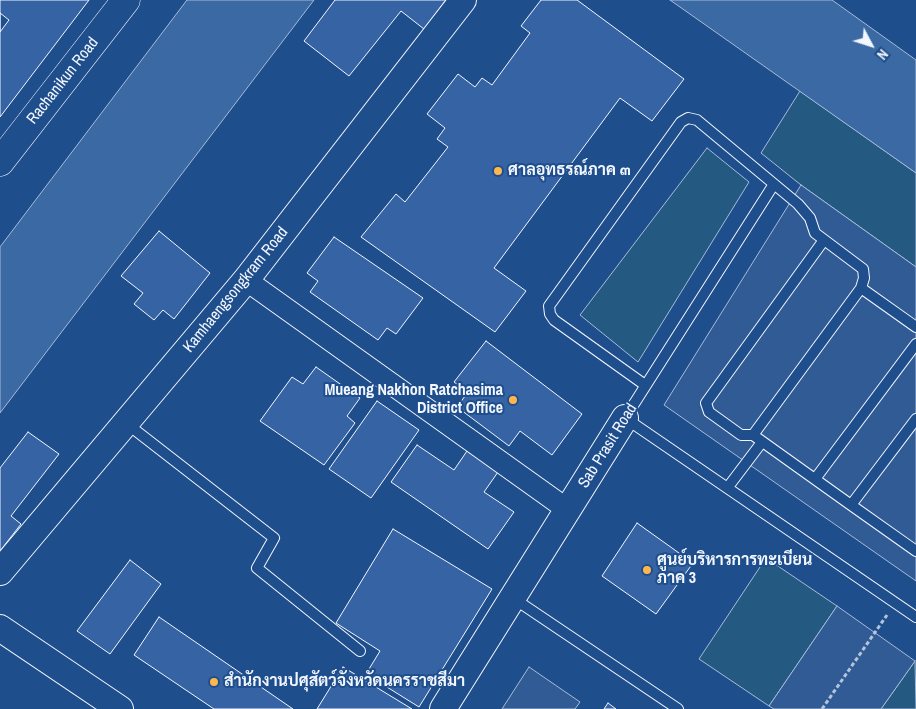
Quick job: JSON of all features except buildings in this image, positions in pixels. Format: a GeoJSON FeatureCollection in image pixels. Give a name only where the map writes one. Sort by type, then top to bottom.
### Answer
{"type":"FeatureCollection","features":[{"type":"Feature","properties":{"kind":"main road","name":"Rachanikun Road"},"geometry":{"type":"LineString","coordinates":[[0,162],[126,0]]}},
{"type":"Feature","properties":{"kind":"street","name":"Kamhaengsongkram Road"},"geometry":{"type":"LineString","coordinates":[[0,572],[246,280],[463,0]]}},
{"type":"Feature","properties":{"kind":"street"},"geometry":{"type":"LineString","coordinates":[[246,280],[568,510]]}},
{"type":"Feature","properties":{"kind":"street","name":"Sab Prasit Road"},"geometry":{"type":"LineString","coordinates":[[443,709],[625,418]]}},
{"type":"Feature","properties":{"kind":"street"},"geometry":{"type":"LineString","coordinates":[[0,628],[120,709]]}},
{"type":"Feature","properties":{"kind":"lane"},"geometry":{"type":"LineString","coordinates":[[645,385],[554,320],[550,314],[549,306],[681,122],[688,118],[697,120],[798,204],[810,218],[815,233],[863,269],[864,278],[861,288],[753,435]]}},
{"type":"Feature","properties":{"kind":"lane","name":"Sab Prasit Road"},"geometry":{"type":"LineString","coordinates":[[625,418],[774,184]]}},
{"type":"Feature","properties":{"kind":"lane"},"geometry":{"type":"LineString","coordinates":[[824,240],[706,403],[709,412],[741,435],[753,435],[916,551]]}},
{"type":"Feature","properties":{"kind":"lane"},"geometry":{"type":"LineString","coordinates":[[861,288],[916,327]]}},
{"type":"Feature","properties":{"kind":"lane"},"geometry":{"type":"LineString","coordinates":[[815,479],[916,344]]}},
{"type":"Feature","properties":{"kind":"lane"},"geometry":{"type":"LineString","coordinates":[[625,418],[916,616]]}},
{"type":"Feature","properties":{"kind":"lane"},"geometry":{"type":"LineString","coordinates":[[852,505],[916,419]]}},
{"type":"Feature","properties":{"kind":"lane"},"geometry":{"type":"LineString","coordinates":[[126,423],[274,538],[257,568],[360,651]]}},
{"type":"Feature","properties":{"kind":"lane"},"geometry":{"type":"LineString","coordinates":[[728,487],[762,442]]}},
{"type":"Feature","properties":{"kind":"lane"},"geometry":{"type":"LineString","coordinates":[[514,598],[678,709]]}},
{"type":"Feature","properties":{"kind":"path"},"geometry":{"type":"LineString","coordinates":[[822,709],[896,602]]}},
{"type":"Feature","properties":{"kind":"shaded area"},"geometry":{"type":"Polygon","coordinates":[[[187,0],[314,0],[0,413],[0,247],[187,0]]]}},
{"type":"Feature","properties":{"kind":"shaded area"},"geometry":{"type":"Polygon","coordinates":[[[670,0],[832,0],[916,60],[916,173],[670,0]]]}},
{"type":"Feature","properties":{"kind":"shaded area"},"geometry":{"type":"Polygon","coordinates":[[[800,91],[916,173],[916,267],[801,185],[761,153],[800,91]]]}},
{"type":"Feature","properties":{"kind":"shaded area"},"geometry":{"type":"Polygon","coordinates":[[[707,148],[749,182],[638,362],[580,315],[707,148]]]}},
{"type":"Feature","properties":{"kind":"shaded area"},"geometry":{"type":"Polygon","coordinates":[[[801,185],[916,267],[916,581],[664,405],[801,185]]]}},
{"type":"Feature","properties":{"kind":"shaded area"},"geometry":{"type":"Polygon","coordinates":[[[766,558],[837,606],[769,706],[699,659],[766,558]]]}},
{"type":"Feature","properties":{"kind":"shaded area"},"geometry":{"type":"Polygon","coordinates":[[[837,606],[915,661],[881,709],[774,709],[769,706],[837,606]]]}},
{"type":"Feature","properties":{"kind":"shaded area"},"geometry":{"type":"Polygon","coordinates":[[[915,661],[916,709],[881,709],[915,661]]]}},
{"type":"Feature","properties":{"kind":"shaded area"},"geometry":{"type":"Polygon","coordinates":[[[529,667],[580,702],[575,709],[502,709],[529,667]]]}},
{"type":"Feature","properties":{"kind":"place","name":"ศาลอุทธรณ์ภาค ๓"},"geometry":{"type":"Point","coordinates":[498,171]}},
{"type":"Feature","properties":{"kind":"place","name":"Mueang Nakhon Ratchasima District Office"},"geometry":{"type":"Point","coordinates":[513,400]}},
{"type":"Feature","properties":{"kind":"place","name":"ศูนย์บริหารการทะเบียน ภาค 3"},"geometry":{"type":"Point","coordinates":[647,570]}},
{"type":"Feature","properties":{"kind":"place","name":"สำนักงานปศุสัตว์จังหวัดนครราชสีมา"},"geometry":{"type":"Point","coordinates":[214,682]}}]}
